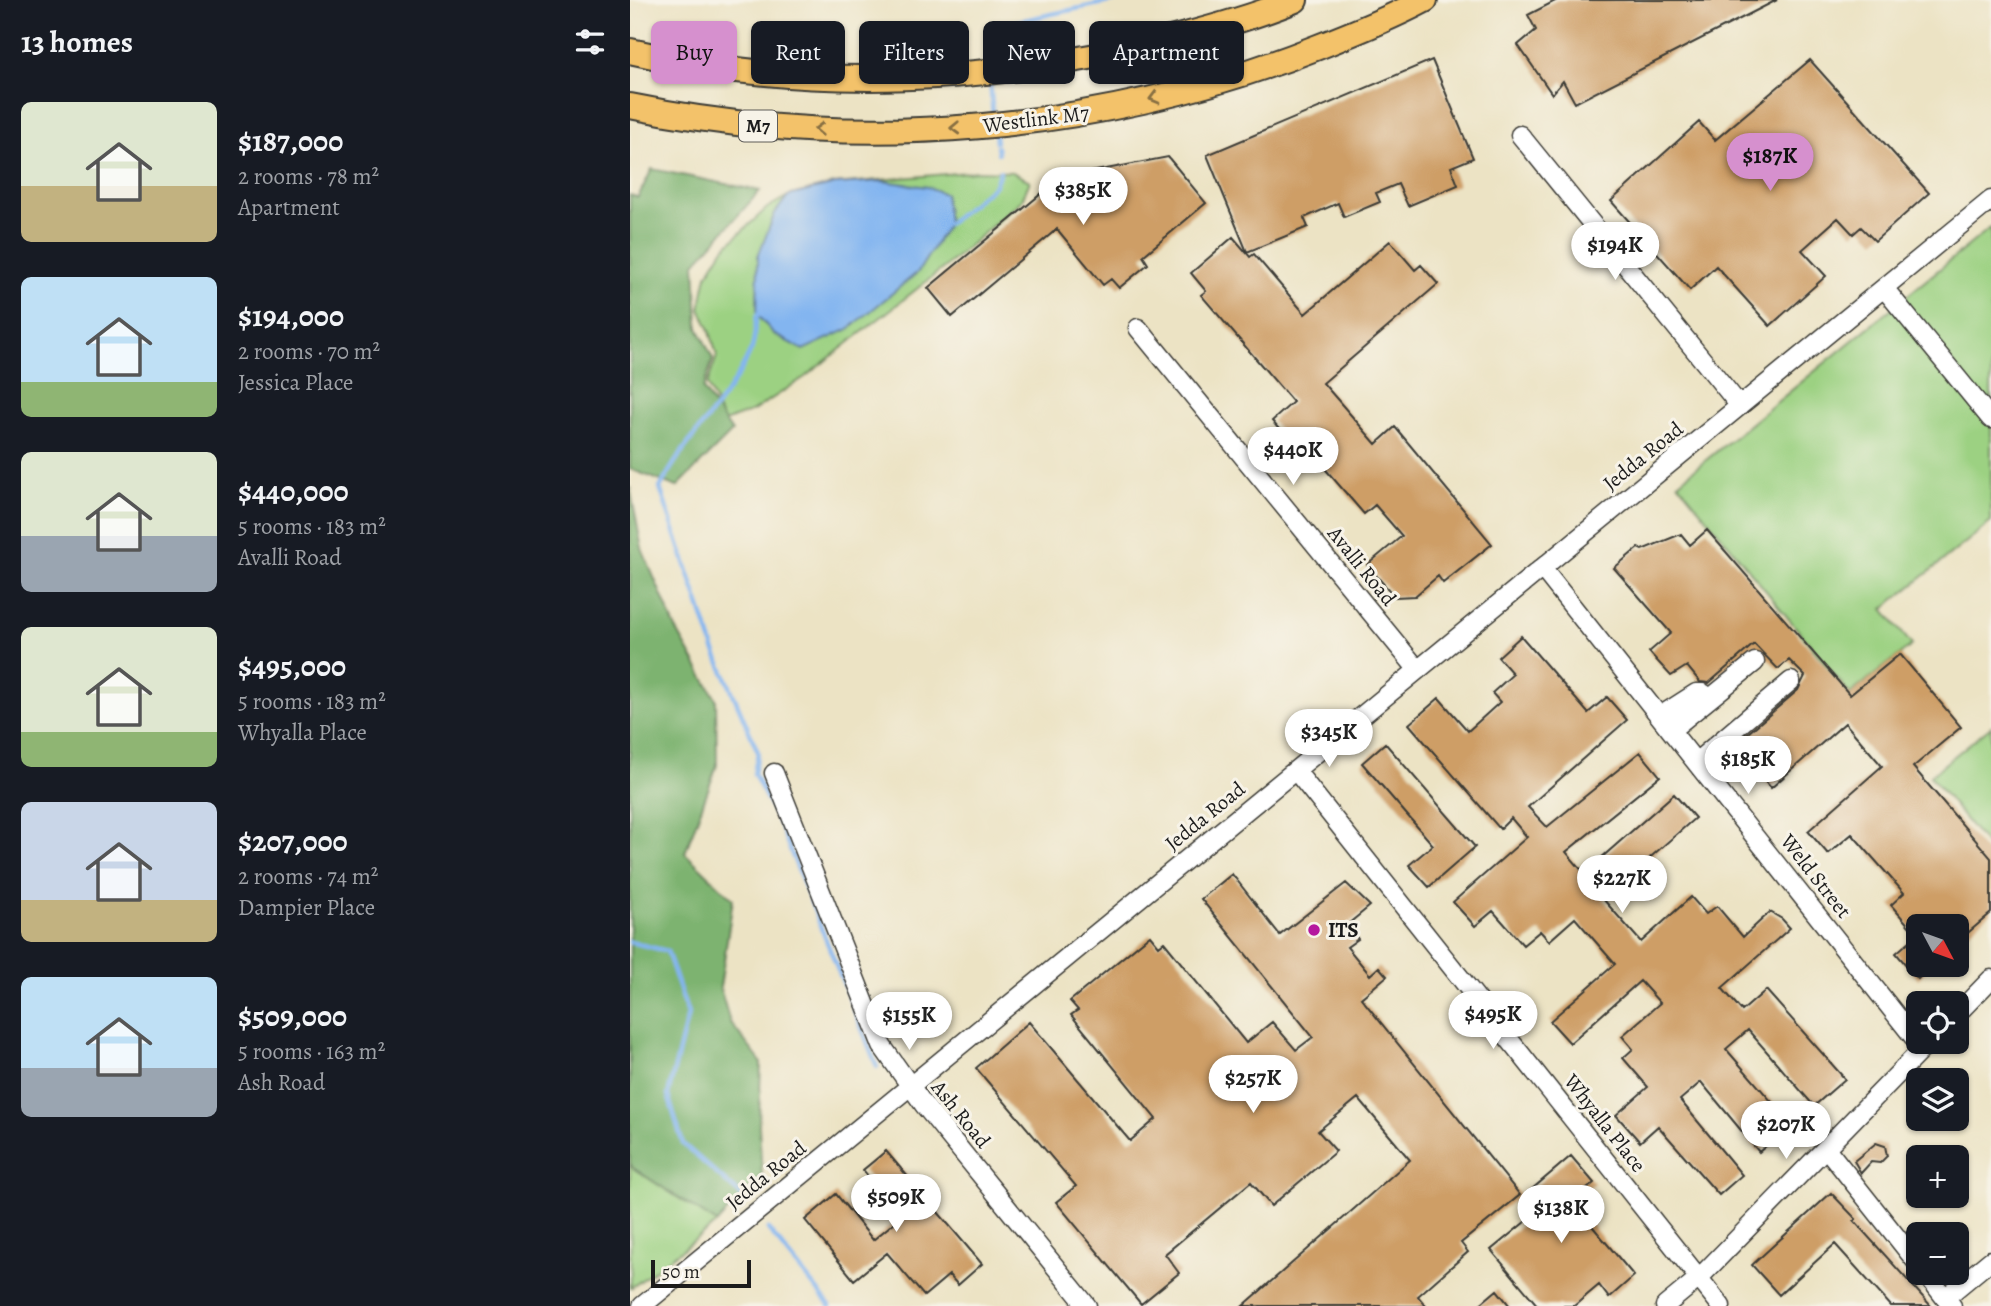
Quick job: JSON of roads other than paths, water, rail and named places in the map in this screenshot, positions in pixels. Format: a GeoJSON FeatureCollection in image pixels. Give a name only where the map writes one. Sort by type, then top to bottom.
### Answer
{"type":"FeatureCollection","features":[{"type":"Feature","properties":{"kind":"highway"},"geometry":{"type":"LineString","coordinates":[[1228,21],[1273,0]]}},
{"type":"Feature","properties":{"kind":"highway"},"geometry":{"type":"LineString","coordinates":[[1234,21],[1295,0]]}},
{"type":"Feature","properties":{"kind":"highway","name":"Westlink M7"},"geometry":{"type":"LineString","coordinates":[[630,106],[752,125],[887,131],[970,128],[1047,119],[1104,110],[1232,77],[1358,31],[1425,0]]}},
{"type":"Feature","properties":{"kind":"highway"},"geometry":{"type":"LineString","coordinates":[[1358,31],[1447,0]]}},
{"type":"Feature","properties":{"kind":"highway"},"geometry":{"type":"LineString","coordinates":[[630,51],[755,72],[851,77],[946,75],[1010,70],[1089,58]]}},
{"type":"Feature","properties":{"kind":"street"},"geometry":{"type":"LineString","coordinates":[[1520,135],[1740,406]]}},
{"type":"Feature","properties":{"kind":"street","name":"Jedda Road"},"geometry":{"type":"LineString","coordinates":[[642,1306],[1991,200]]}},
{"type":"Feature","properties":{"kind":"street"},"geometry":{"type":"LineString","coordinates":[[1884,288],[1991,419]]}},
{"type":"Feature","properties":{"kind":"street","name":"Avalli Road"},"geometry":{"type":"LineString","coordinates":[[1138,328],[1418,670]]}},
{"type":"Feature","properties":{"kind":"street","name":"Weld Street"},"geometry":{"type":"LineString","coordinates":[[1542,568],[1906,1019]]}},
{"type":"Feature","properties":{"kind":"street"},"geometry":{"type":"LineString","coordinates":[[1665,723],[1710,698],[1755,662]]}},
{"type":"Feature","properties":{"kind":"street"},"geometry":{"type":"LineString","coordinates":[[1696,762],[1791,681]]}},
{"type":"Feature","properties":{"kind":"street","name":"Whyalla Place"},"geometry":{"type":"LineString","coordinates":[[1296,771],[1721,1306]]}},
{"type":"Feature","properties":{"kind":"street","name":"Ash Road"},"geometry":{"type":"LineString","coordinates":[[774,773],[881,1046],[909,1086],[1087,1306]]}},
{"type":"Feature","properties":{"kind":"street"},"geometry":{"type":"LineString","coordinates":[[1969,1002],[1991,979]]}},
{"type":"Feature","properties":{"kind":"street"},"geometry":{"type":"LineString","coordinates":[[1665,1306],[1699,1278],[1918,1054]]}},
{"type":"Feature","properties":{"kind":"street"},"geometry":{"type":"LineString","coordinates":[[1826,1148],[1906,1249]]}},
{"type":"Feature","properties":{"kind":"street"},"geometry":{"type":"LineString","coordinates":[[1935,1285],[1949,1302],[1991,1260]]}},
{"type":"Feature","properties":{"kind":"water"},"geometry":{"type":"Polygon","coordinates":[[[882,181],[928,187],[945,194],[948,224],[918,272],[849,329],[803,350],[775,335],[757,315],[758,256],[775,213],[788,196],[835,184],[882,181]]]}},
{"type":"Feature","properties":{"kind":"waterway"},"geometry":{"type":"LineString","coordinates":[[1019,21],[1118,0]]}},
{"type":"Feature","properties":{"kind":"waterway"},"geometry":{"type":"LineString","coordinates":[[990,84],[993,117]]}},
{"type":"Feature","properties":{"kind":"waterway"},"geometry":{"type":"LineString","coordinates":[[995,132],[996,142]]}},
{"type":"Feature","properties":{"kind":"waterway"},"geometry":{"type":"LineString","coordinates":[[997,147],[998,153]]}},
{"type":"Feature","properties":{"kind":"waterway"},"geometry":{"type":"LineString","coordinates":[[944,224],[948,224],[995,185],[1000,171]]}},
{"type":"Feature","properties":{"kind":"waterway"},"geometry":{"type":"LineString","coordinates":[[760,312],[757,315],[752,348],[743,367],[682,452],[660,488],[714,649],[758,752],[754,774],[780,825],[877,1067]]}},
{"type":"Feature","properties":{"kind":"waterway"},"geometry":{"type":"LineString","coordinates":[[630,942],[667,951],[688,1014],[668,1095],[683,1144],[744,1198]]}},
{"type":"Feature","properties":{"kind":"waterway"},"geometry":{"type":"LineString","coordinates":[[768,1229],[830,1306]]}},
{"type":"Feature","properties":{"kind":"place","name":"ITS"},"geometry":{"type":"Point","coordinates":[1314,930]}}]}
